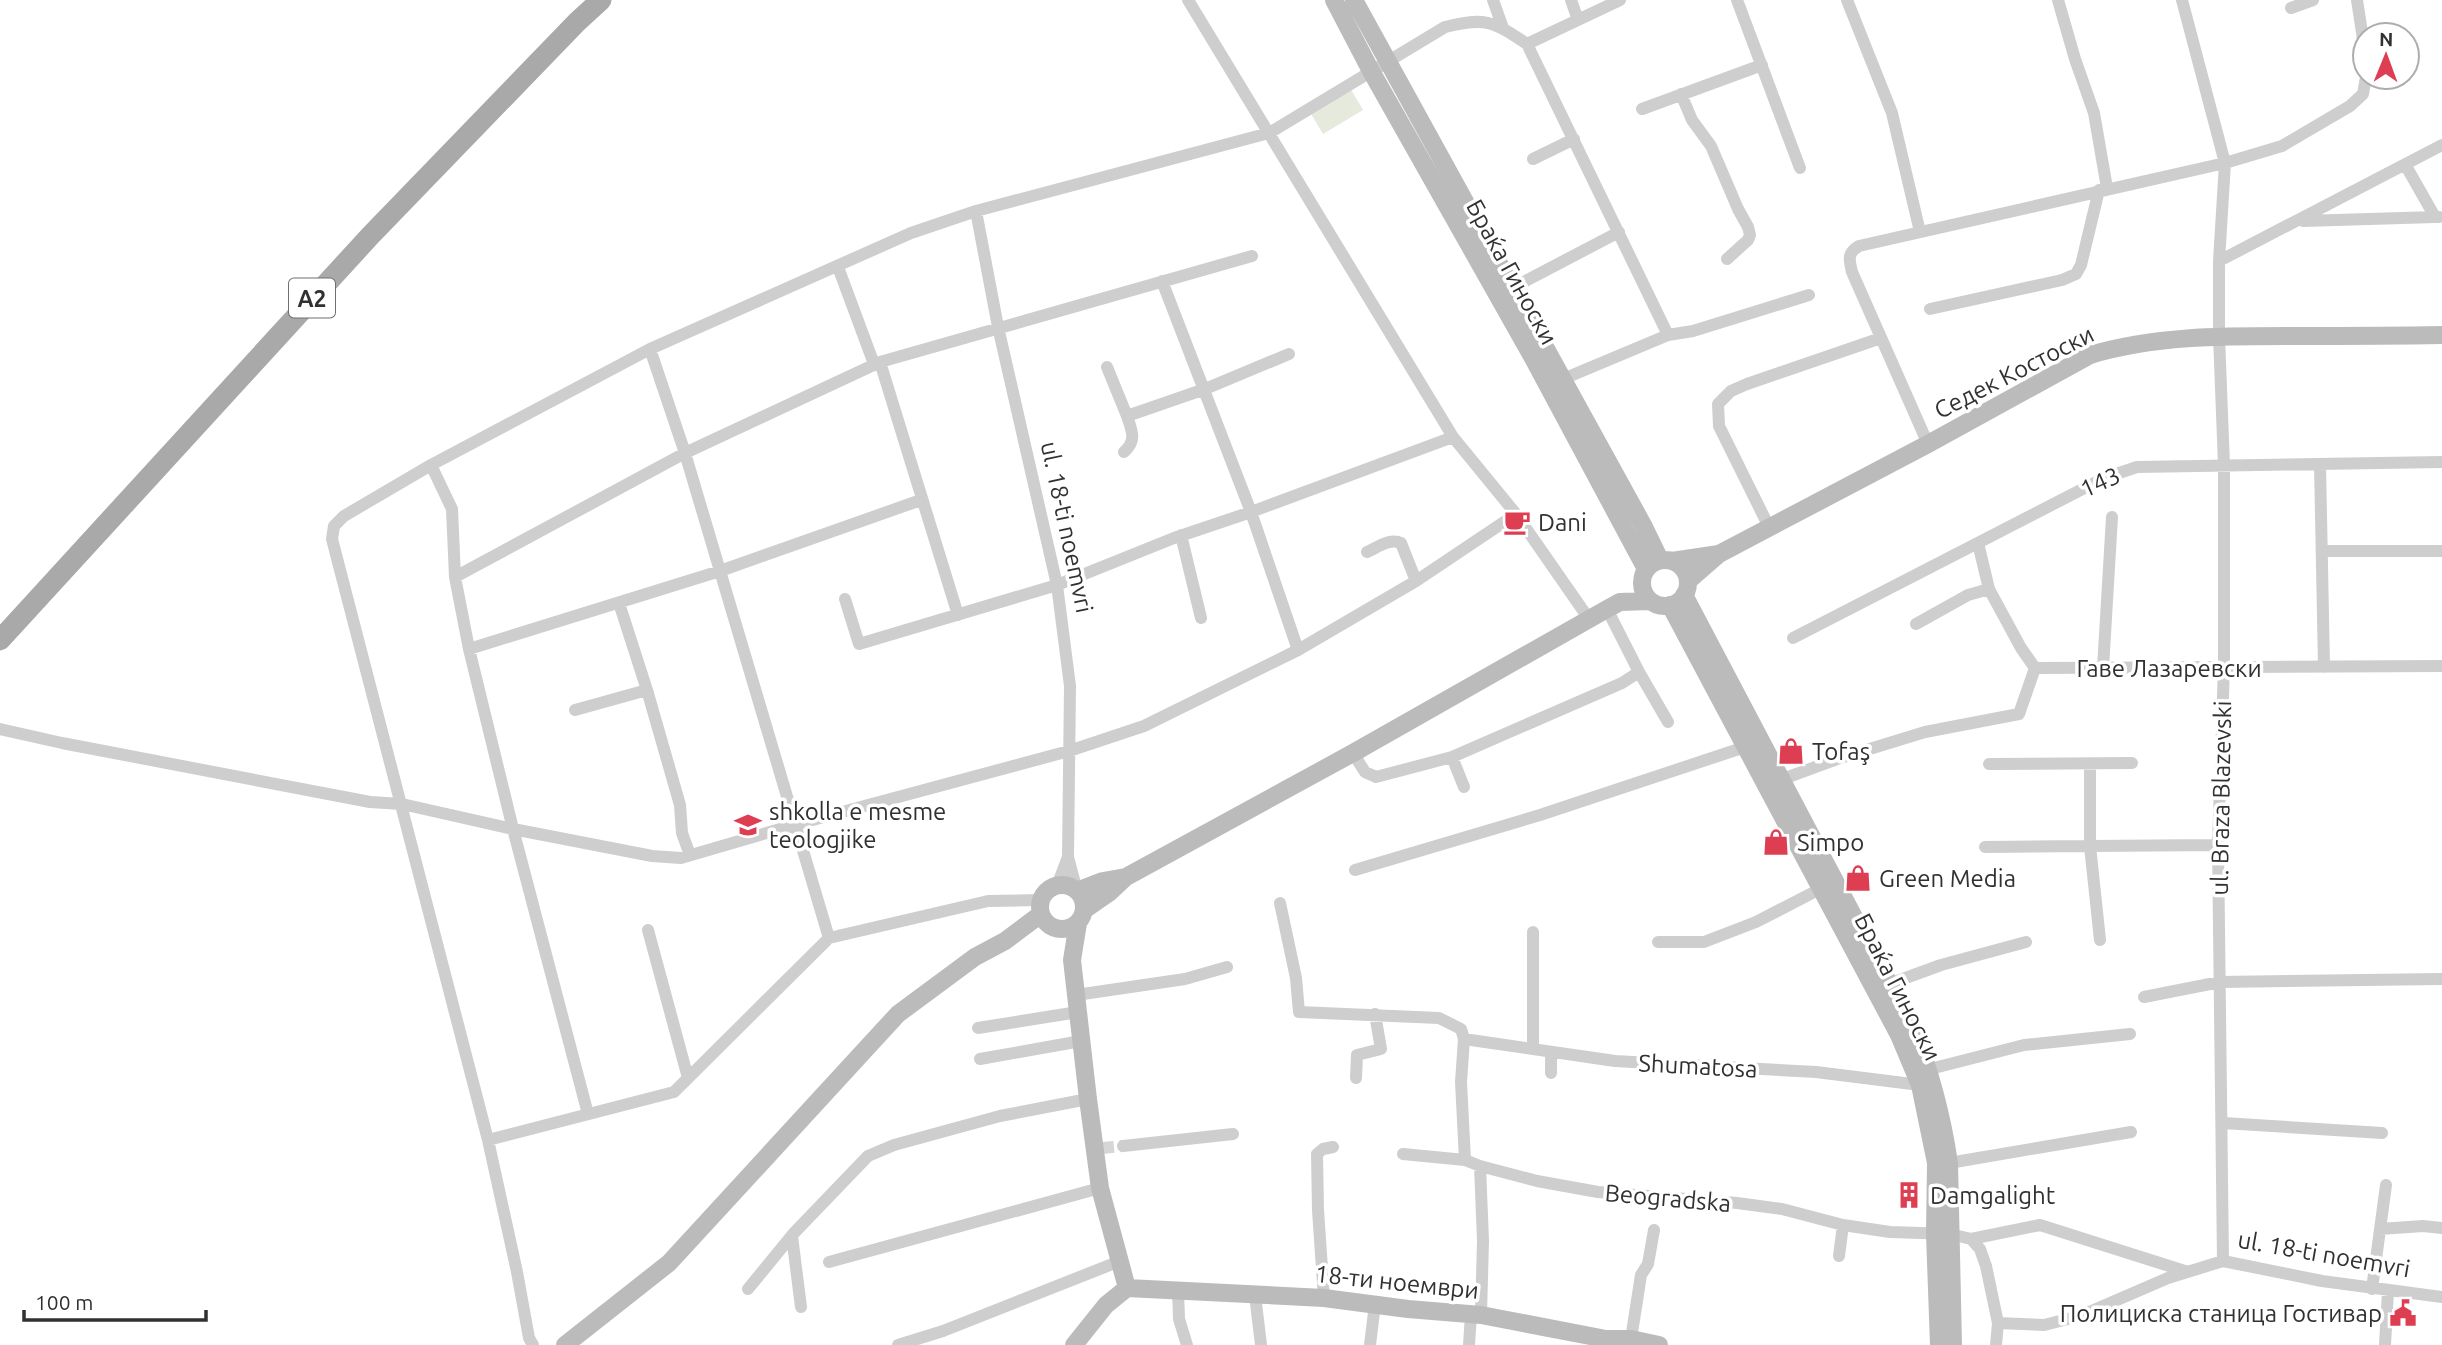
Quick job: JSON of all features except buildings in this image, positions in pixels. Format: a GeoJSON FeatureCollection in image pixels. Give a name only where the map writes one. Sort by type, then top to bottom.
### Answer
{"type":"FeatureCollection","features":[{"type":"Feature","properties":{"kind":"main road","name":"A2"},"geometry":{"type":"LineString","coordinates":[[0,640],[370,236],[576,22],[601,0]]}},
{"type":"Feature","properties":{"kind":"street"},"geometry":{"type":"LineString","coordinates":[[1188,0],[1453,437],[1516,514],[1589,619]]}},
{"type":"Feature","properties":{"kind":"street","name":"Браќа Гиноски"},"geometry":{"type":"LineString","coordinates":[[1334,0],[1379,67],[1512,288],[1563,379],[1655,568],[1645,595],[1650,601]]}},
{"type":"Feature","properties":{"kind":"street","name":"Браќа Гиноски"},"geometry":{"type":"LineString","coordinates":[[1354,0],[1379,67],[1533,358],[1655,568]]}},
{"type":"Feature","properties":{"kind":"street"},"geometry":{"type":"LineString","coordinates":[[1493,0],[1503,28]]}},
{"type":"Feature","properties":{"kind":"street"},"geometry":{"type":"LineString","coordinates":[[1571,0],[1578,20]]}},
{"type":"Feature","properties":{"kind":"street"},"geometry":{"type":"LineString","coordinates":[[1527,44],[1620,0]]}},
{"type":"Feature","properties":{"kind":"street"},"geometry":{"type":"LineString","coordinates":[[1737,0],[1800,168]]}},
{"type":"Feature","properties":{"kind":"street"},"geometry":{"type":"LineString","coordinates":[[1847,0],[1892,113],[1920,232]]}},
{"type":"Feature","properties":{"kind":"street"},"geometry":{"type":"LineString","coordinates":[[1930,309],[2062,280],[2076,274],[2081,265],[2103,189],[2094,113],[2058,0]]}},
{"type":"Feature","properties":{"kind":"street","name":"ul. Braza Blazevski"},"geometry":{"type":"LineString","coordinates":[[2182,0],[2225,163],[2219,261],[2224,465],[2224,667],[2218,845],[2223,1261]]}},
{"type":"Feature","properties":{"kind":"street"},"geometry":{"type":"LineString","coordinates":[[2291,8],[2313,0]]}},
{"type":"Feature","properties":{"kind":"street"},"geometry":{"type":"LineString","coordinates":[[2357,0],[2360,21]]}},
{"type":"Feature","properties":{"kind":"street"},"geometry":{"type":"LineString","coordinates":[[533,1345],[529,1338],[488,1140],[332,539],[334,526],[344,516],[431,465],[650,349],[911,233],[976,211],[1269,133],[1445,27],[1469,21],[1484,21],[1503,28],[1527,44],[1668,335]]}},
{"type":"Feature","properties":{"kind":"street"},"geometry":{"type":"LineString","coordinates":[[1642,108],[1762,65]]}},
{"type":"Feature","properties":{"kind":"street"},"geometry":{"type":"LineString","coordinates":[[1928,444],[1852,272],[1849,257],[1851,251],[1859,246],[2225,163],[2282,146],[2350,106],[2364,91]]}},
{"type":"Feature","properties":{"kind":"street"},"geometry":{"type":"LineString","coordinates":[[1681,94],[1692,120],[1711,146],[1748,227],[1748,240],[1727,259]]}},
{"type":"Feature","properties":{"kind":"street"},"geometry":{"type":"LineString","coordinates":[[1533,159],[1574,139]]}},
{"type":"Feature","properties":{"kind":"street"},"geometry":{"type":"LineString","coordinates":[[2219,261],[2442,145]]}},
{"type":"Feature","properties":{"kind":"street"},"geometry":{"type":"LineString","coordinates":[[2406,166],[2439,217]]}},
{"type":"Feature","properties":{"kind":"street"},"geometry":{"type":"LineString","coordinates":[[2338,201],[2340,219]]}},
{"type":"Feature","properties":{"kind":"street","name":"ul. 18-ti noemvri"},"geometry":{"type":"LineString","coordinates":[[976,211],[998,327],[1057,585],[1070,686],[1068,857],[1077,891]]}},
{"type":"Feature","properties":{"kind":"street"},"geometry":{"type":"LineString","coordinates":[[2298,221],[2439,217]]}},
{"type":"Feature","properties":{"kind":"street"},"geometry":{"type":"LineString","coordinates":[[1512,288],[1619,232]]}},
{"type":"Feature","properties":{"kind":"street"},"geometry":{"type":"LineString","coordinates":[[455,577],[685,453],[877,363],[1252,256]]}},
{"type":"Feature","properties":{"kind":"street"},"geometry":{"type":"LineString","coordinates":[[838,267],[877,363],[958,615]]}},
{"type":"Feature","properties":{"kind":"street"},"geometry":{"type":"LineString","coordinates":[[1162,281],[1251,512],[1298,650]]}},
{"type":"Feature","properties":{"kind":"street"},"geometry":{"type":"LineString","coordinates":[[1563,379],[1668,335],[1692,331],[1810,295]]}},
{"type":"Feature","properties":{"kind":"street","name":"Седек Костоски"},"geometry":{"type":"LineString","coordinates":[[1719,554],[2090,355],[2120,346],[2219,336],[2442,335]]}},
{"type":"Feature","properties":{"kind":"street"},"geometry":{"type":"LineString","coordinates":[[1769,527],[1719,426],[1716,412],[1718,404],[1731,391],[1747,384],[1881,338]]}},
{"type":"Feature","properties":{"kind":"street"},"geometry":{"type":"LineString","coordinates":[[650,349],[685,453],[829,938]]}},
{"type":"Feature","properties":{"kind":"street"},"geometry":{"type":"LineString","coordinates":[[1127,416],[1289,354]]}},
{"type":"Feature","properties":{"kind":"street"},"geometry":{"type":"LineString","coordinates":[[1107,367],[1134,436],[1132,445],[1124,452]]}},
{"type":"Feature","properties":{"kind":"street"},"geometry":{"type":"LineString","coordinates":[[845,599],[859,644],[1057,585],[1181,535],[1453,437]]}},
{"type":"Feature","properties":{"kind":"street","name":"143"},"geometry":{"type":"LineString","coordinates":[[1793,638],[2104,478],[2137,467],[2442,461]]}},
{"type":"Feature","properties":{"kind":"street"},"geometry":{"type":"LineString","coordinates":[[2320,464],[2325,667]]}},
{"type":"Feature","properties":{"kind":"street"},"geometry":{"type":"LineString","coordinates":[[431,465],[452,509],[455,577],[469,649],[588,1114]]}},
{"type":"Feature","properties":{"kind":"street"},"geometry":{"type":"LineString","coordinates":[[469,649],[720,571],[921,500]]}},
{"type":"Feature","properties":{"kind":"street"},"geometry":{"type":"LineString","coordinates":[[0,729],[370,802],[402,804],[652,856],[681,858],[1069,751],[1143,726],[1298,650],[1416,581],[1516,514]]}},
{"type":"Feature","properties":{"kind":"street"},"geometry":{"type":"LineString","coordinates":[[2103,668],[2112,517]]}},
{"type":"Feature","properties":{"kind":"street"},"geometry":{"type":"LineString","coordinates":[[1181,535],[1201,618]]}},
{"type":"Feature","properties":{"kind":"street"},"geometry":{"type":"LineString","coordinates":[[1367,552],[1393,540],[1398,541],[1416,581]]}},
{"type":"Feature","properties":{"kind":"street"},"geometry":{"type":"LineString","coordinates":[[1780,780],[1837,759],[1926,732],[2019,714],[2035,668],[1989,589],[1978,543]]}},
{"type":"Feature","properties":{"kind":"street"},"geometry":{"type":"LineString","coordinates":[[2322,551],[2442,551]]}},
{"type":"Feature","properties":{"kind":"street"},"geometry":{"type":"LineString","coordinates":[[488,1140],[674,1093],[829,938],[988,901],[1048,917],[1065,929],[1126,877],[1614,606],[1655,568],[1719,554]]}},
{"type":"Feature","properties":{"kind":"street"},"geometry":{"type":"LineString","coordinates":[[1614,606],[1650,601],[1663,606],[1681,594],[1719,554]]}},
{"type":"Feature","properties":{"kind":"street","name":"Браќа Гиноски"},"geometry":{"type":"LineString","coordinates":[[1655,568],[1683,568],[1681,594],[1745,747],[1899,1035],[1927,1078],[1953,1345]]}},
{"type":"Feature","properties":{"kind":"street"},"geometry":{"type":"LineString","coordinates":[[1916,624],[1968,595],[1989,589]]}},
{"type":"Feature","properties":{"kind":"street","name":"Браќа Гиноски"},"geometry":{"type":"LineString","coordinates":[[1681,594],[1913,1029],[1949,1163],[1939,1345]]}},
{"type":"Feature","properties":{"kind":"street"},"geometry":{"type":"LineString","coordinates":[[619,603],[680,805],[682,832],[690,855]]}},
{"type":"Feature","properties":{"kind":"street"},"geometry":{"type":"LineString","coordinates":[[1614,606],[1639,672],[1668,722]]}},
{"type":"Feature","properties":{"kind":"street","name":"Гаве Лазаревски"},"geometry":{"type":"LineString","coordinates":[[2035,668],[2442,666]]}},
{"type":"Feature","properties":{"kind":"street"},"geometry":{"type":"LineString","coordinates":[[1353,753],[1365,772],[1376,777],[1452,757],[1622,683],[1639,672]]}},
{"type":"Feature","properties":{"kind":"street"},"geometry":{"type":"LineString","coordinates":[[575,710],[647,690]]}},
{"type":"Feature","properties":{"kind":"street"},"geometry":{"type":"LineString","coordinates":[[1355,870],[1540,816],[1745,747]]}},
{"type":"Feature","properties":{"kind":"street"},"geometry":{"type":"LineString","coordinates":[[1452,757],[1464,787]]}},
{"type":"Feature","properties":{"kind":"street"},"geometry":{"type":"LineString","coordinates":[[1989,764],[2132,763]]}},
{"type":"Feature","properties":{"kind":"street"},"geometry":{"type":"LineString","coordinates":[[2090,764],[2091,846],[2100,940]]}},
{"type":"Feature","properties":{"kind":"street"},"geometry":{"type":"LineString","coordinates":[[1985,847],[2218,845]]}},
{"type":"Feature","properties":{"kind":"street","name":"ul. 18-ti noemvri"},"geometry":{"type":"LineString","coordinates":[[1057,886],[1068,857]]}},
{"type":"Feature","properties":{"kind":"street"},"geometry":{"type":"LineString","coordinates":[[1077,891],[1104,881],[1126,877]]}},
{"type":"Feature","properties":{"kind":"street"},"geometry":{"type":"LineString","coordinates":[[1072,960],[1048,917],[1045,893],[1057,886],[1064,885],[1077,891],[1084,903],[1072,960],[1081,1041],[1088,1099],[1099,1148],[1100,1188],[1127,1288],[1106,1305],[1074,1345]]}},
{"type":"Feature","properties":{"kind":"street"},"geometry":{"type":"LineString","coordinates":[[1658,942],[1704,942],[1756,922],[1821,889]]}},
{"type":"Feature","properties":{"kind":"street"},"geometry":{"type":"LineString","coordinates":[[1280,903],[1296,978],[1299,1012],[1439,1018],[1461,1029],[1464,1039],[1461,1082],[1465,1160]]}},
{"type":"Feature","properties":{"kind":"street"},"geometry":{"type":"LineString","coordinates":[[565,1345],[669,1263],[898,1014],[975,957],[1048,917]]}},
{"type":"Feature","properties":{"kind":"street"},"geometry":{"type":"LineString","coordinates":[[648,930],[688,1078]]}},
{"type":"Feature","properties":{"kind":"street"},"geometry":{"type":"LineString","coordinates":[[1533,932],[1533,1049]]}},
{"type":"Feature","properties":{"kind":"street"},"geometry":{"type":"LineString","coordinates":[[1889,984],[1941,965],[2026,942]]}},
{"type":"Feature","properties":{"kind":"street"},"geometry":{"type":"LineString","coordinates":[[978,1028],[1227,967]]}},
{"type":"Feature","properties":{"kind":"street"},"geometry":{"type":"LineString","coordinates":[[2144,997],[2220,982],[2442,979]]}},
{"type":"Feature","properties":{"kind":"street"},"geometry":{"type":"LineString","coordinates":[[1356,1078],[1357,1055],[1381,1049],[1375,1014]]}},
{"type":"Feature","properties":{"kind":"street"},"geometry":{"type":"LineString","coordinates":[[1927,1078],[2024,1045],[2130,1034]]}},
{"type":"Feature","properties":{"kind":"street","name":"Shumatosa"},"geometry":{"type":"LineString","coordinates":[[1464,1039],[1626,1062],[1927,1078]]}},
{"type":"Feature","properties":{"kind":"street"},"geometry":{"type":"LineString","coordinates":[[980,1059],[1081,1041]]}},
{"type":"Feature","properties":{"kind":"street"},"geometry":{"type":"LineString","coordinates":[[1551,1053],[1551,1073]]}},
{"type":"Feature","properties":{"kind":"street"},"geometry":{"type":"LineString","coordinates":[[748,1289],[792,1236],[868,1156],[894,1145],[1000,1116],[1088,1099]]}},
{"type":"Feature","properties":{"kind":"street"},"geometry":{"type":"LineString","coordinates":[[2223,1123],[2382,1133]]}},
{"type":"Feature","properties":{"kind":"street"},"geometry":{"type":"LineString","coordinates":[[1949,1163],[2131,1132]]}},
{"type":"Feature","properties":{"kind":"street"},"geometry":{"type":"LineString","coordinates":[[1123,1146],[1233,1134]]}},
{"type":"Feature","properties":{"kind":"street"},"geometry":{"type":"LineString","coordinates":[[1324,1298],[1317,1154],[1323,1149],[1333,1147]]}},
{"type":"Feature","properties":{"kind":"street","name":"Beogradska"},"geometry":{"type":"LineString","coordinates":[[1403,1154],[1465,1160],[1537,1181],[1598,1192],[1737,1203],[1782,1209],[1843,1225],[1890,1232],[1943,1234]]}},
{"type":"Feature","properties":{"kind":"street"},"geometry":{"type":"LineString","coordinates":[[1469,1345],[1476,1315],[1483,1241],[1480,1166]]}},
{"type":"Feature","properties":{"kind":"street"},"geometry":{"type":"LineString","coordinates":[[2372,1289],[2386,1185]]}},
{"type":"Feature","properties":{"kind":"street"},"geometry":{"type":"LineString","coordinates":[[830,1262],[1100,1188]]}},
{"type":"Feature","properties":{"kind":"street"},"geometry":{"type":"LineString","coordinates":[[1839,1256],[1843,1225]]}},
{"type":"Feature","properties":{"kind":"street"},"geometry":{"type":"LineString","coordinates":[[1943,1234],[1971,1239],[2040,1225],[2188,1272]]}},
{"type":"Feature","properties":{"kind":"street"},"geometry":{"type":"LineString","coordinates":[[2380,1229],[2423,1226],[2442,1228]]}},
{"type":"Feature","properties":{"kind":"street"},"geometry":{"type":"LineString","coordinates":[[1631,1339],[1641,1275],[1648,1264],[1654,1230]]}},
{"type":"Feature","properties":{"kind":"street"},"geometry":{"type":"LineString","coordinates":[[792,1236],[802,1307]]}},
{"type":"Feature","properties":{"kind":"street"},"geometry":{"type":"LineString","coordinates":[[1971,1239],[1980,1249],[1986,1266],[1998,1323],[1996,1345]]}},
{"type":"Feature","properties":{"kind":"street"},"geometry":{"type":"LineString","coordinates":[[898,1345],[943,1331],[1120,1261]]}},
{"type":"Feature","properties":{"kind":"street","name":"ul. 18-ti noemvri"},"geometry":{"type":"LineString","coordinates":[[1998,1323],[2044,1325],[2080,1316],[2188,1272],[2223,1261],[2322,1281],[2442,1297]]}},
{"type":"Feature","properties":{"kind":"street","name":"18-ти ноември"},"geometry":{"type":"LineString","coordinates":[[1127,1288],[1324,1298],[1476,1315],[1605,1342],[1631,1339],[1659,1345]]}},
{"type":"Feature","properties":{"kind":"street"},"geometry":{"type":"LineString","coordinates":[[1178,1290],[1179,1319],[1186,1345]]}},
{"type":"Feature","properties":{"kind":"street"},"geometry":{"type":"LineString","coordinates":[[2385,1345],[2388,1291]]}},
{"type":"Feature","properties":{"kind":"street"},"geometry":{"type":"LineString","coordinates":[[1255,1294],[1261,1345]]}},
{"type":"Feature","properties":{"kind":"street"},"geometry":{"type":"LineString","coordinates":[[1370,1345],[1375,1304]]}},
{"type":"Feature","properties":{"kind":"shaded area"},"geometry":{"type":"Polygon","coordinates":[[[1350,88],[1363,110],[1323,134],[1310,112],[1350,88]]]}},
{"type":"Feature","properties":{"kind":"tunnel"},"geometry":{"type":"LineString","coordinates":[[1102,1148],[1123,1146]]}},
{"type":"Feature","properties":{"kind":"place","name":"Dani"},"geometry":{"type":"Point","coordinates":[1517,522]}},
{"type":"Feature","properties":{"kind":"place","name":"Tofaş"},"geometry":{"type":"Point","coordinates":[1791,751]}},
{"type":"Feature","properties":{"kind":"place","name":"shkolla e mesme teologjike"},"geometry":{"type":"Point","coordinates":[748,825]}},
{"type":"Feature","properties":{"kind":"place","name":"Simpo"},"geometry":{"type":"Point","coordinates":[1776,842]}},
{"type":"Feature","properties":{"kind":"place","name":"Green Media"},"geometry":{"type":"Point","coordinates":[1858,878]}},
{"type":"Feature","properties":{"kind":"place","name":"Damgalight"},"geometry":{"type":"Point","coordinates":[1909,1195]}},
{"type":"Feature","properties":{"kind":"place","name":"Полициска станица Гостивар"},"geometry":{"type":"Point","coordinates":[2403,1313]}}]}
